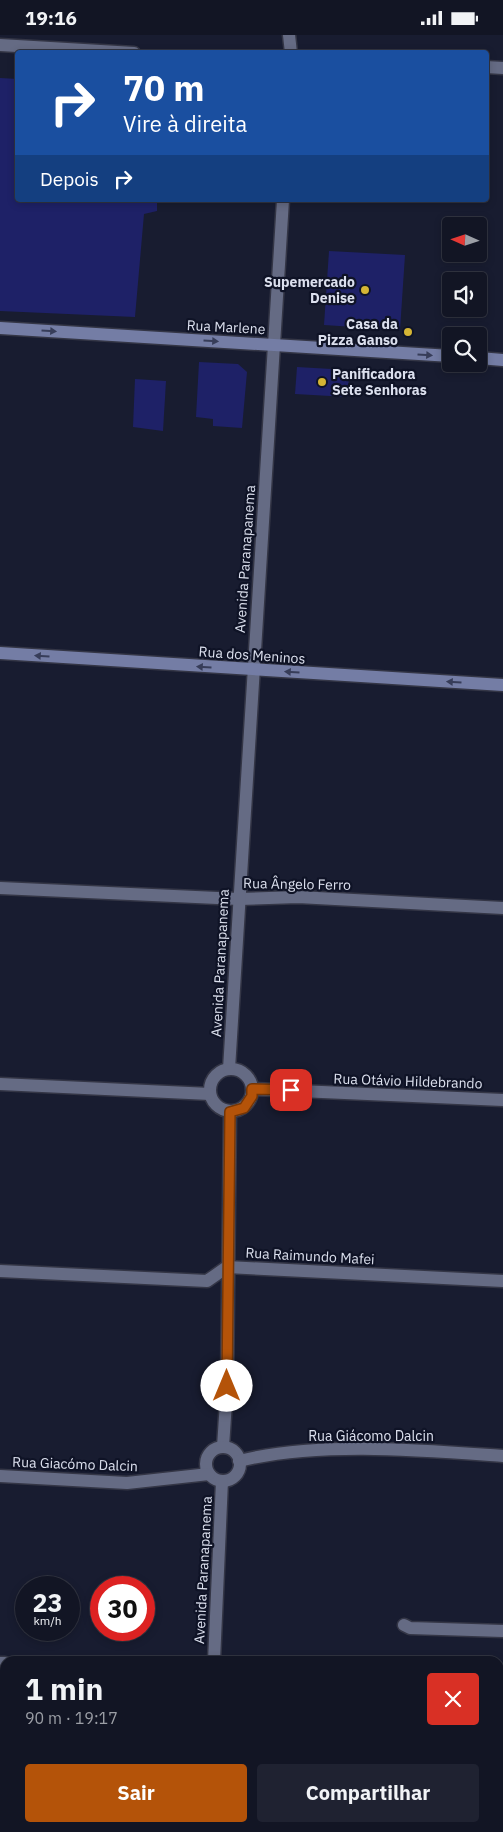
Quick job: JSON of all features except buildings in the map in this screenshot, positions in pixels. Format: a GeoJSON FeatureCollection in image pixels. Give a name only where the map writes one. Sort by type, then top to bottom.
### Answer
{"type":"FeatureCollection","features":[{"type":"Feature","properties":{"kind":"street"},"geometry":{"type":"LineString","coordinates":[[289,35],[291,50]]}},
{"type":"Feature","properties":{"kind":"street"},"geometry":{"type":"LineString","coordinates":[[0,45],[84,50]]}},
{"type":"Feature","properties":{"kind":"street"},"geometry":{"type":"LineString","coordinates":[[489,67],[503,68]]}},
{"type":"Feature","properties":{"kind":"street","name":"Avenida Paranapanema"},"geometry":{"type":"LineString","coordinates":[[229,1069],[283,202]]}},
{"type":"Feature","properties":{"kind":"street","name":"Rua Marlene"},"geometry":{"type":"LineString","coordinates":[[0,328],[442,355]]}},
{"type":"Feature","properties":{"kind":"street"},"geometry":{"type":"LineString","coordinates":[[487,359],[503,360]]}},
{"type":"Feature","properties":{"kind":"street","name":"Rua dos Meninos"},"geometry":{"type":"LineString","coordinates":[[0,653],[503,685]]}},
{"type":"Feature","properties":{"kind":"street","name":"Rua Ângelo Ferro"},"geometry":{"type":"LineString","coordinates":[[0,888],[239,899],[298,897],[503,908]]}},
{"type":"Feature","properties":{"kind":"street"},"geometry":{"type":"LineString","coordinates":[[229,1069],[241,1071],[246,1076],[252,1089],[252,1096],[244,1108],[230,1112],[216,1106],[210,1094],[210,1087],[216,1074],[229,1069]]}},
{"type":"Feature","properties":{"kind":"street"},"geometry":{"type":"LineString","coordinates":[[0,1084],[210,1094]]}},
{"type":"Feature","properties":{"kind":"street","name":"Rua Otávio Hildebrando"},"geometry":{"type":"LineString","coordinates":[[252,1089],[503,1100]]}},
{"type":"Feature","properties":{"kind":"street"},"geometry":{"type":"LineString","coordinates":[[223,1447],[227,1386],[230,1112]]}},
{"type":"Feature","properties":{"kind":"street","name":"Rua Raimundo Mafei"},"geometry":{"type":"LineString","coordinates":[[0,1271],[207,1281],[228,1267],[503,1281]]}},
{"type":"Feature","properties":{"kind":"street"},"geometry":{"type":"LineString","coordinates":[[223,1447],[230,1449],[239,1461],[236,1475],[222,1481],[209,1474],[206,1460],[210,1453],[223,1447]]}},
{"type":"Feature","properties":{"kind":"street","name":"Rua Giácomo Dalcin"},"geometry":{"type":"LineString","coordinates":[[239,1461],[258,1456],[318,1451],[412,1450],[503,1455]]}},
{"type":"Feature","properties":{"kind":"street","name":"Rua Giacómo Dalcin"},"geometry":{"type":"LineString","coordinates":[[0,1475],[128,1483],[209,1474]]}},
{"type":"Feature","properties":{"kind":"street","name":"Avenida Paranapanema"},"geometry":{"type":"LineString","coordinates":[[214,1656],[222,1481]]}},
{"type":"Feature","properties":{"kind":"street"},"geometry":{"type":"LineString","coordinates":[[404,1625],[410,1628],[503,1631]]}},
{"type":"Feature","properties":{"kind":"place","name":"Supemercado Denise"},"geometry":{"type":"Point","coordinates":[365,290]}},
{"type":"Feature","properties":{"kind":"place","name":"Casa da Pizza Ganso"},"geometry":{"type":"Point","coordinates":[408,332]}},
{"type":"Feature","properties":{"kind":"place","name":"Panificadora Sete Senhoras"},"geometry":{"type":"Point","coordinates":[322,382]}},
{"type":"Feature","properties":{"kind":"route"},"geometry":{"type":"LineString","coordinates":[[227,1386],[230,1112],[244,1108],[252,1096],[252,1089],[291,1090]]}}]}
